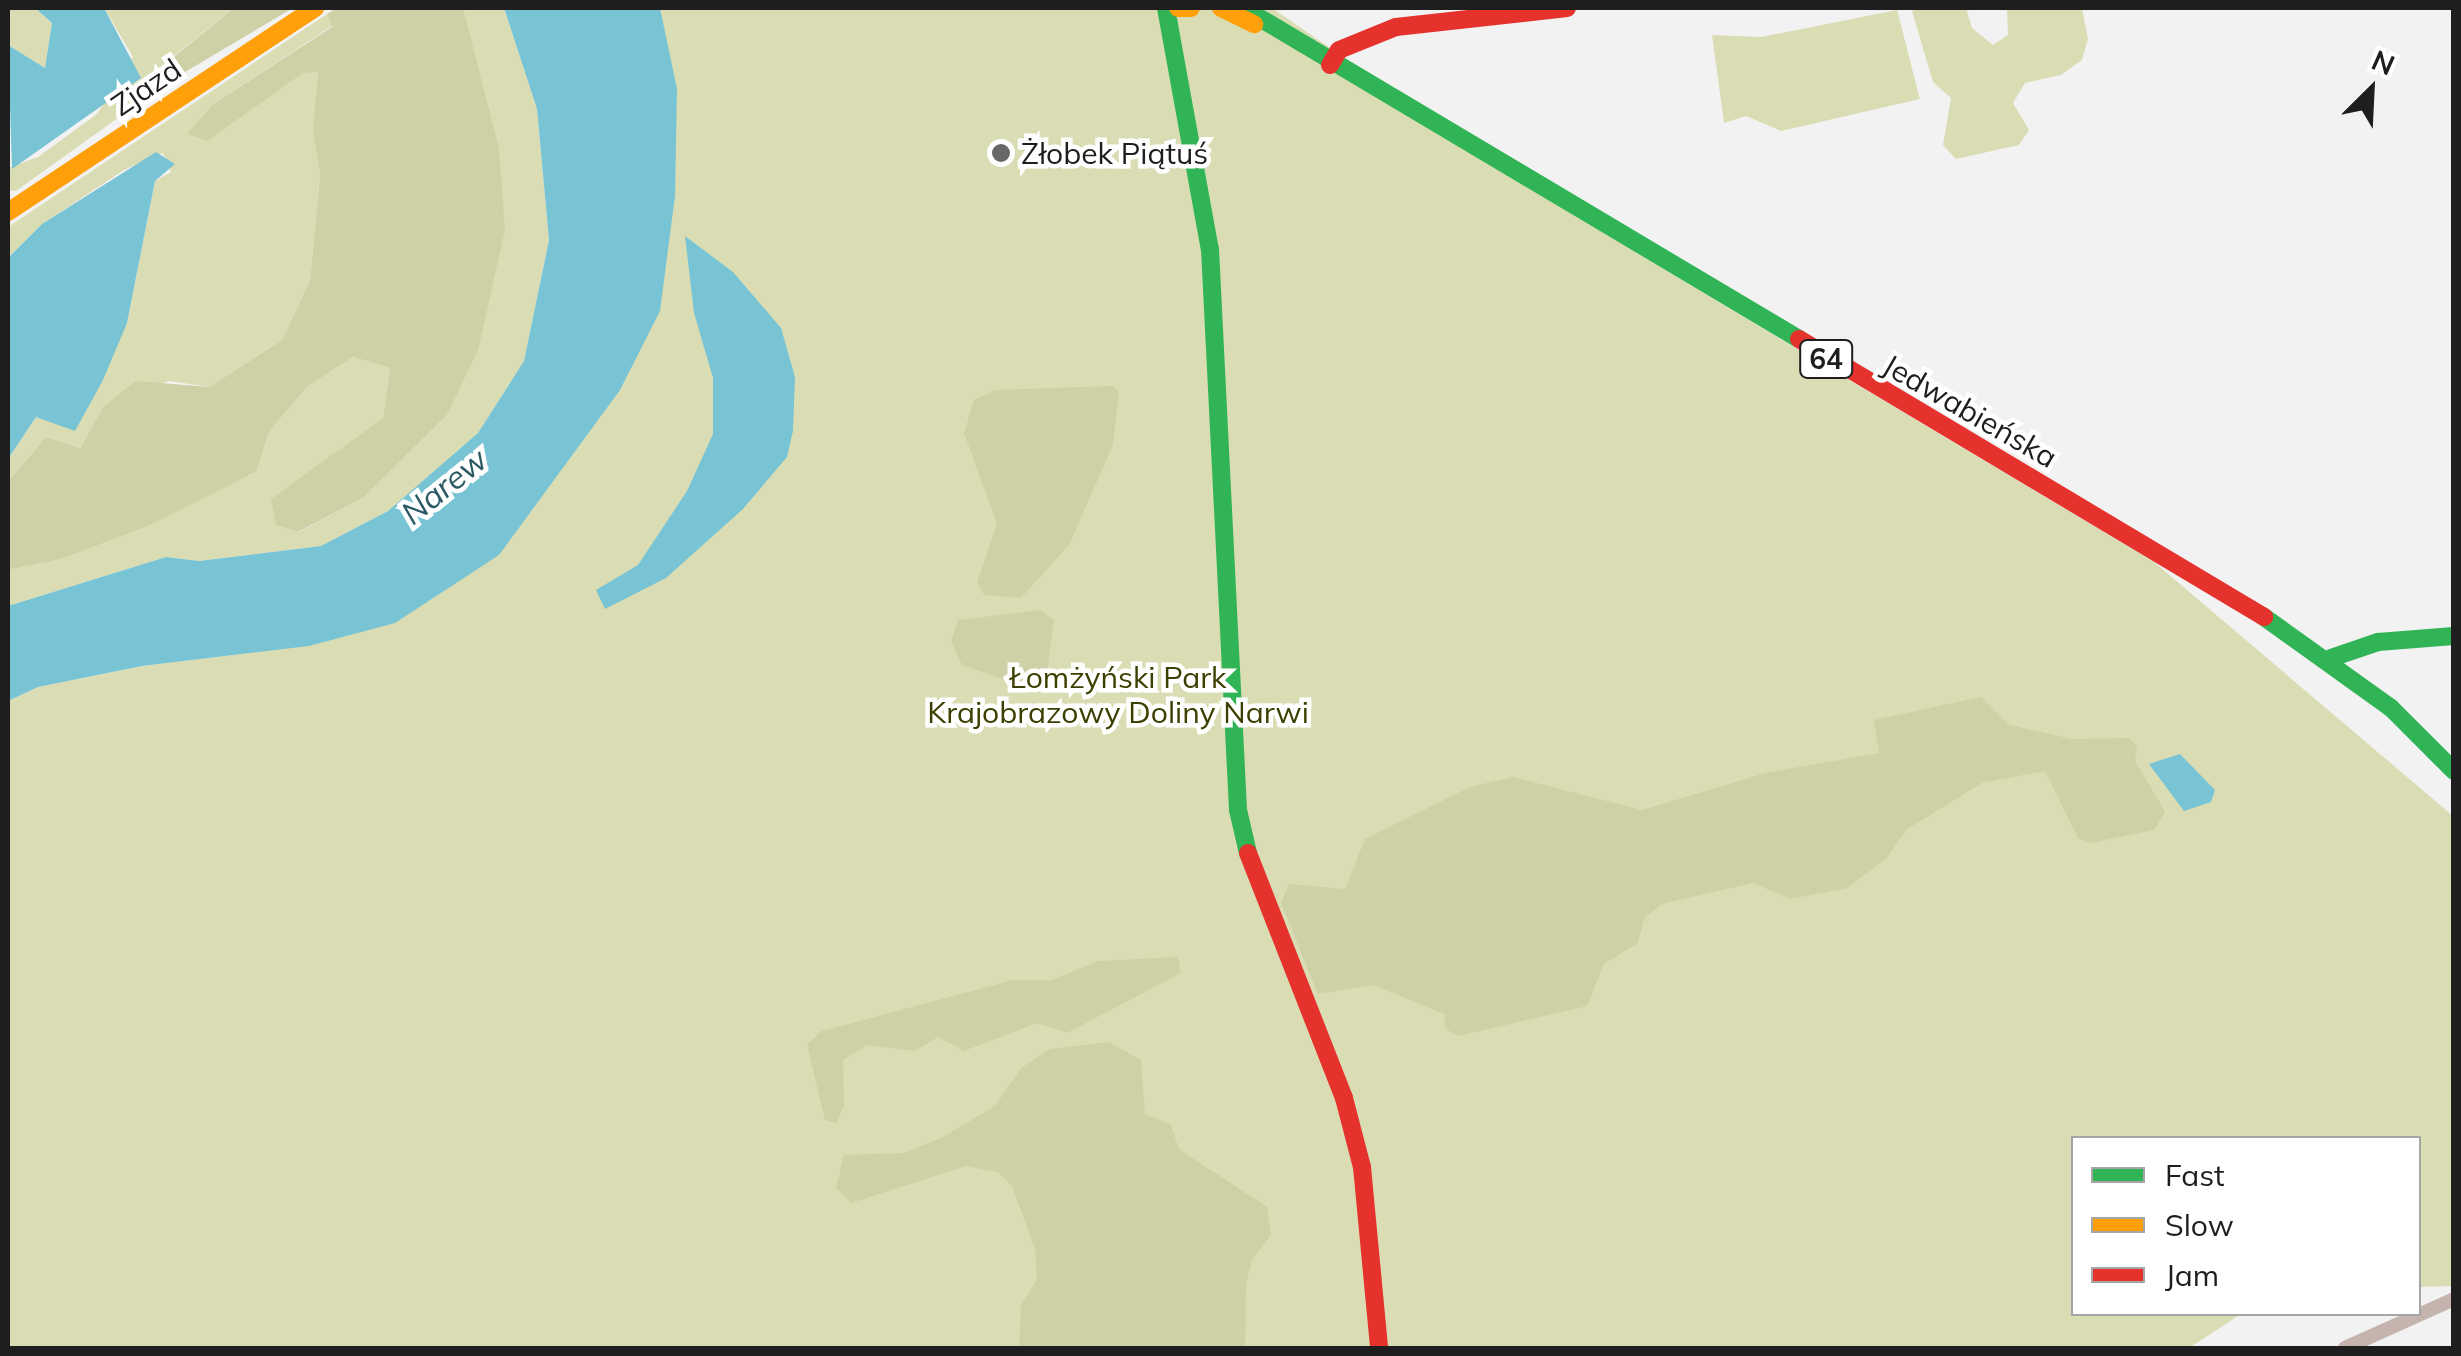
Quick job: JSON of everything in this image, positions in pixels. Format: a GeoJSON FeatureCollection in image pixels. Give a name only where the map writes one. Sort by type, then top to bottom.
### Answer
{"type":"FeatureCollection","features":[{"type":"Feature","properties":{"kind":"main road","name":"Zjazd"},"geometry":{"type":"LineString","coordinates":[[8,212],[315,8]]}},
{"type":"Feature","properties":{"kind":"main road"},"geometry":{"type":"LineString","coordinates":[[1166,8],[1184,79],[1217,334],[1238,810],[1252,871],[1344,1098],[1358,1150],[1372,1225],[1379,1348]]}},
{"type":"Feature","properties":{"kind":"main road"},"geometry":{"type":"LineString","coordinates":[[1178,8],[1190,8],[1184,79]]}},
{"type":"Feature","properties":{"kind":"main road","name":"Jedwabieńska"},"geometry":{"type":"LineString","coordinates":[[1220,8],[1326,62]]}},
{"type":"Feature","properties":{"kind":"main road","name":"Jedwabieńska"},"geometry":{"type":"LineString","coordinates":[[1243,8],[1326,62],[2331,658]]}},
{"type":"Feature","properties":{"kind":"main road"},"geometry":{"type":"LineString","coordinates":[[1326,62],[1340,50],[1396,26],[1566,8]]}},
{"type":"Feature","properties":{"kind":"main road"},"geometry":{"type":"LineString","coordinates":[[2331,658],[2378,642],[2454,636]]}},
{"type":"Feature","properties":{"kind":"main road","name":"64"},"geometry":{"type":"LineString","coordinates":[[2331,658],[2454,771]]}},
{"type":"Feature","properties":{"kind":"street"},"geometry":{"type":"LineString","coordinates":[[2421,1314],[2454,1299]]}},
{"type":"Feature","properties":{"kind":"street"},"geometry":{"type":"LineString","coordinates":[[2345,1348],[2416,1316]]}},
{"type":"Feature","properties":{"kind":"green space"},"geometry":{"type":"Polygon","coordinates":[[[8,8],[35,8],[52,23],[45,68],[8,45],[8,8]]]}},
{"type":"Feature","properties":{"kind":"green space"},"geometry":{"type":"Polygon","coordinates":[[[104,8],[234,8],[165,63],[168,82],[16,191],[8,190],[8,168],[38,157],[97,114],[133,57],[104,8]]]}},
{"type":"Feature","properties":{"kind":"green space"},"geometry":{"type":"Polygon","coordinates":[[[234,8],[293,8],[168,82],[165,64],[234,8]]]}},
{"type":"Feature","properties":{"kind":"green space"},"geometry":{"type":"Polygon","coordinates":[[[337,8],[463,8],[499,148],[505,230],[478,350],[447,415],[363,498],[298,532],[276,525],[271,499],[383,418],[390,368],[353,357],[307,387],[269,432],[256,472],[150,525],[61,559],[8,570],[8,481],[46,437],[80,448],[103,407],[136,381],[209,387],[282,340],[310,280],[320,175],[313,130],[318,72],[303,73],[207,141],[187,134],[213,104],[332,27],[327,14],[337,8]]]}},
{"type":"Feature","properties":{"kind":"green space"},"geometry":{"type":"Polygon","coordinates":[[[463,8],[504,8],[537,109],[549,240],[524,361],[478,433],[388,511],[321,546],[198,561],[166,557],[8,606],[8,570],[61,559],[255,473],[269,432],[307,387],[353,357],[390,368],[383,418],[342,452],[276,525],[299,532],[363,498],[447,415],[468,42],[463,8]]]}},
{"type":"Feature","properties":{"kind":"green space","name":"Łomżyński Park Krajobrazowy Doliny Narwi"},"geometry":{"type":"Polygon","coordinates":[[[650,8],[1272,8],[1573,215],[2154,562],[2453,816],[2453,1286],[2421,1287],[2421,1136],[2071,1136],[2071,1316],[2238,1316],[2189,1348],[8,1348],[8,701],[38,687],[142,666],[249,653],[486,494],[650,8]]]}},
{"type":"Feature","properties":{"kind":"green space"},"geometry":{"type":"Polygon","coordinates":[[[1966,8],[1972,28],[1993,45],[2008,35],[2007,8],[2082,8],[2088,39],[2082,60],[2061,75],[2025,83],[2013,103],[2029,130],[2019,145],[1956,159],[1943,145],[1951,98],[1933,82],[1912,11],[1966,8]]]}},
{"type":"Feature","properties":{"kind":"green space"},"geometry":{"type":"Polygon","coordinates":[[[1897,10],[1920,99],[1781,131],[1746,116],[1724,123],[1712,35],[1761,37],[1897,10]]]}},
{"type":"Feature","properties":{"kind":"green space"},"geometry":{"type":"Polygon","coordinates":[[[327,14],[332,26],[213,104],[188,134],[207,140],[303,72],[318,72],[314,130],[320,175],[310,280],[282,340],[209,387],[169,381],[103,407],[80,448],[46,437],[8,481],[8,459],[36,417],[50,418],[127,323],[155,181],[171,172],[163,153],[124,170],[42,224],[8,258],[8,227],[327,14]]]}},
{"type":"Feature","properties":{"kind":"green space"},"geometry":{"type":"Polygon","coordinates":[[[1113,386],[1119,392],[1113,445],[1069,545],[1021,598],[984,595],[977,582],[997,524],[964,433],[974,400],[995,390],[1113,386]]]}},
{"type":"Feature","properties":{"kind":"green space"},"geometry":{"type":"Polygon","coordinates":[[[1041,610],[1054,621],[1046,679],[1008,681],[962,665],[951,642],[958,620],[1041,610]]]}},
{"type":"Feature","properties":{"kind":"green space"},"geometry":{"type":"Polygon","coordinates":[[[1981,697],[2009,725],[2072,739],[2129,738],[2137,747],[2135,761],[2165,811],[2154,830],[2091,843],[2078,838],[2045,771],[1982,783],[1906,830],[1886,859],[1847,888],[1790,899],[1753,883],[1661,904],[1644,919],[1638,943],[1604,964],[1587,1006],[1458,1036],[1446,1029],[1444,1014],[1374,985],[1318,994],[1281,903],[1289,884],[1345,889],[1365,839],[1470,787],[1513,777],[1642,810],[1765,773],[1879,753],[1874,720],[1981,697]]]}},
{"type":"Feature","properties":{"kind":"green space"},"geometry":{"type":"Polygon","coordinates":[[[1178,957],[1181,973],[1067,1033],[1037,1023],[964,1051],[938,1037],[915,1051],[867,1045],[843,1060],[844,1105],[837,1123],[825,1120],[807,1044],[822,1031],[1013,980],[1052,980],[1098,961],[1178,957]]]}},
{"type":"Feature","properties":{"kind":"green space"},"geometry":{"type":"Polygon","coordinates":[[[1109,1042],[1141,1060],[1145,1114],[1171,1125],[1179,1149],[1267,1207],[1271,1235],[1252,1260],[1246,1285],[1245,1348],[1019,1348],[1021,1305],[1037,1280],[1035,1249],[1012,1186],[998,1172],[966,1166],[851,1203],[836,1188],[844,1155],[904,1153],[941,1138],[995,1106],[1021,1068],[1050,1049],[1109,1042]]]}},
{"type":"Feature","properties":{"kind":"water"},"geometry":{"type":"Polygon","coordinates":[[[35,8],[104,8],[141,78],[12,169],[8,45],[45,68],[52,23],[35,8]]]}},
{"type":"Feature","properties":{"kind":"water","name":"Narew"},"geometry":{"type":"Polygon","coordinates":[[[504,8],[660,8],[677,89],[675,196],[660,311],[620,390],[499,555],[395,623],[309,646],[142,666],[38,687],[8,701],[8,606],[166,557],[199,561],[321,546],[388,511],[478,433],[524,361],[549,240],[537,109],[504,8]]]}},
{"type":"Feature","properties":{"kind":"water"},"geometry":{"type":"Polygon","coordinates":[[[156,152],[175,164],[155,181],[127,323],[103,380],[75,431],[36,417],[8,459],[8,258],[42,224],[156,152]]]}},
{"type":"Feature","properties":{"kind":"water"},"geometry":{"type":"Polygon","coordinates":[[[685,236],[733,272],[781,328],[795,377],[793,431],[787,457],[743,509],[666,578],[605,609],[596,590],[638,565],[687,491],[713,434],[713,378],[694,313],[685,236]]]}},
{"type":"Feature","properties":{"kind":"water"},"geometry":{"type":"Polygon","coordinates":[[[2180,754],[2215,790],[2211,802],[2184,811],[2149,764],[2180,754]]]}},
{"type":"Feature","properties":{"kind":"traffic: fast"},"geometry":{"type":"LineString","coordinates":[[1166,8],[1210,249],[1238,810],[1248,853]]}},
{"type":"Feature","properties":{"kind":"traffic: fast"},"geometry":{"type":"LineString","coordinates":[[1243,8],[1799,339]]}},
{"type":"Feature","properties":{"kind":"traffic: fast"},"geometry":{"type":"LineString","coordinates":[[2264,617],[2391,708],[2454,771]]}},
{"type":"Feature","properties":{"kind":"traffic: fast"},"geometry":{"type":"LineString","coordinates":[[2331,658],[2378,642],[2454,636]]}},
{"type":"Feature","properties":{"kind":"traffic: slow"},"geometry":{"type":"LineString","coordinates":[[8,212],[315,8]]}},
{"type":"Feature","properties":{"kind":"traffic: slow"},"geometry":{"type":"LineString","coordinates":[[1178,8],[1191,8]]}},
{"type":"Feature","properties":{"kind":"traffic: slow"},"geometry":{"type":"LineString","coordinates":[[1221,8],[1254,24]]}},
{"type":"Feature","properties":{"kind":"traffic: jam"},"geometry":{"type":"LineString","coordinates":[[1330,65],[1339,50],[1396,27],[1567,8]]}},
{"type":"Feature","properties":{"kind":"traffic: jam"},"geometry":{"type":"LineString","coordinates":[[1799,339],[2264,617]]}},
{"type":"Feature","properties":{"kind":"traffic: jam"},"geometry":{"type":"LineString","coordinates":[[1248,853],[1344,1098],[1362,1167],[1379,1348]]}},
{"type":"Feature","properties":{"kind":"place","name":"Żłobek Piątuś"},"geometry":{"type":"Point","coordinates":[1001,153]}}]}
